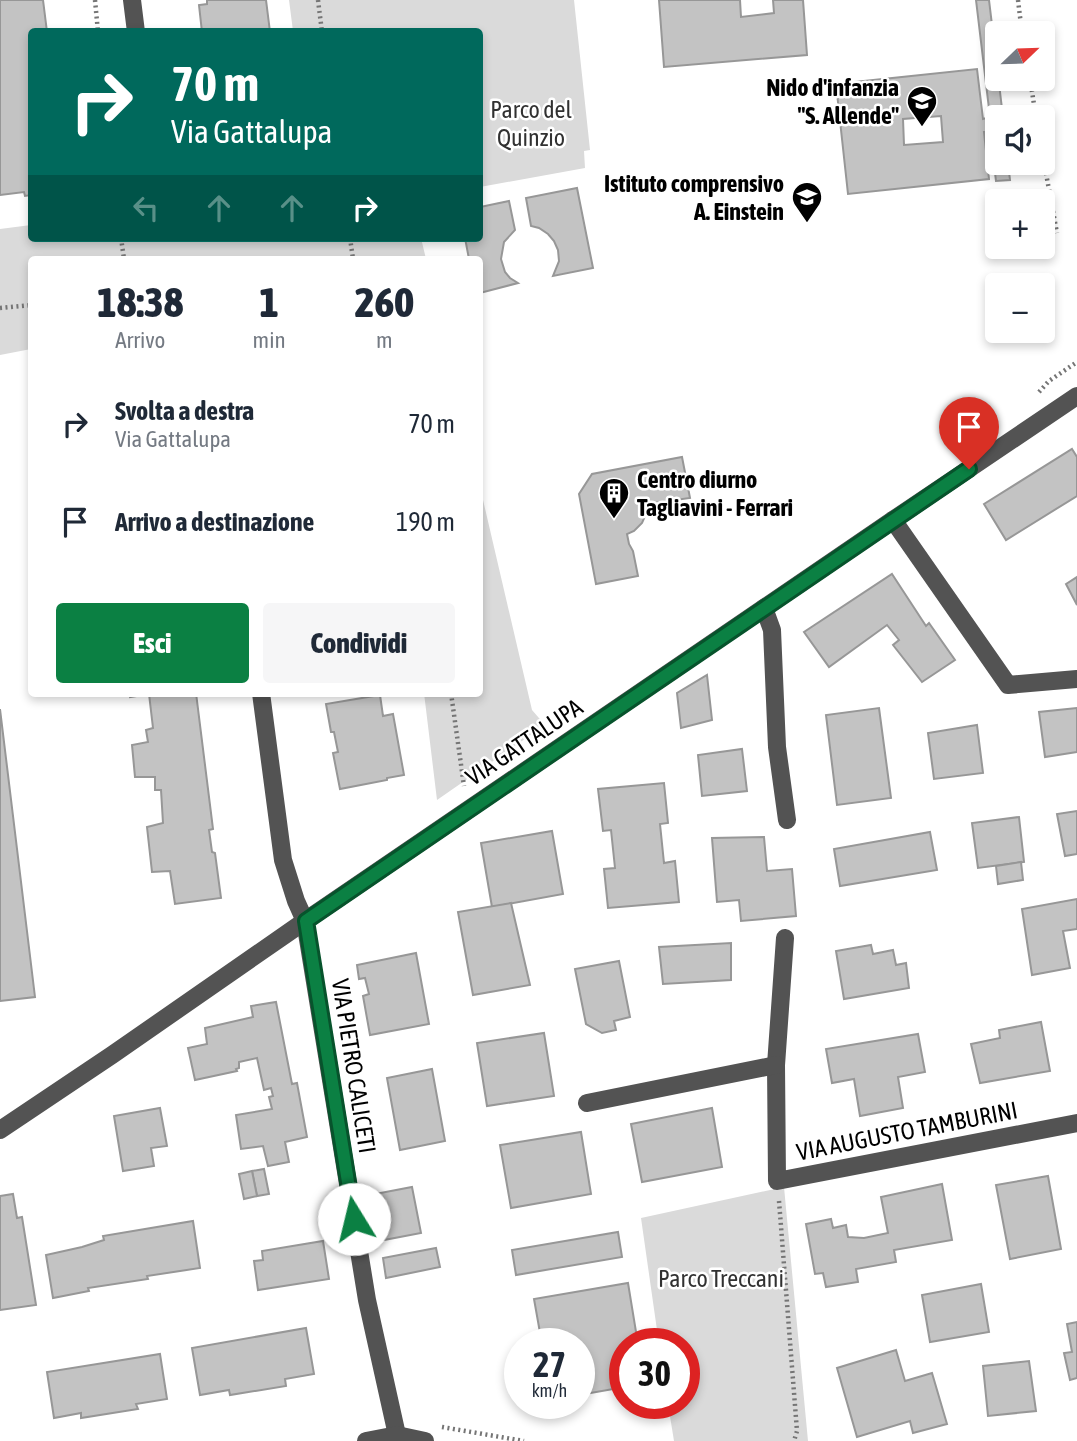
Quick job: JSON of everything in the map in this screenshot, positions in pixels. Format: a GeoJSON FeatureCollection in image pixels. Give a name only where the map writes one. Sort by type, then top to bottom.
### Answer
{"type":"FeatureCollection","features":[{"type":"Feature","properties":{"kind":"street"},"geometry":{"type":"LineString","coordinates":[[132,0],[136,28]]}},
{"type":"Feature","properties":{"kind":"street","name":"VIA GATTALUPA"},"geometry":{"type":"LineString","coordinates":[[0,1130],[1077,397]]}},
{"type":"Feature","properties":{"kind":"street"},"geometry":{"type":"LineString","coordinates":[[893,520],[1008,685],[1077,679]]}},
{"type":"Feature","properties":{"kind":"street"},"geometry":{"type":"LineString","coordinates":[[764,608],[772,630],[777,747],[787,820]]}},
{"type":"Feature","properties":{"kind":"street","name":"VIA PIETRO CALICETI"},"geometry":{"type":"LineString","coordinates":[[262,697],[283,860],[296,901],[306,921],[367,1300],[397,1435]]}},
{"type":"Feature","properties":{"kind":"street","name":"VIA AUGUSTO TAMBURINI"},"geometry":{"type":"LineString","coordinates":[[785,938],[776,1065],[777,1181],[1077,1123]]}},
{"type":"Feature","properties":{"kind":"street"},"geometry":{"type":"LineString","coordinates":[[587,1103],[776,1065]]}},
{"type":"Feature","properties":{"kind":"street"},"geometry":{"type":"LineString","coordinates":[[366,1441],[397,1435],[425,1441]]}},
{"type":"Feature","properties":{"kind":"path"},"geometry":{"type":"LineString","coordinates":[[94,0],[98,28]]}},
{"type":"Feature","properties":{"kind":"path"},"geometry":{"type":"LineString","coordinates":[[318,0],[322,28]]}},
{"type":"Feature","properties":{"kind":"path"},"geometry":{"type":"LineString","coordinates":[[1018,0],[1021,21]]}},
{"type":"Feature","properties":{"kind":"path"},"geometry":{"type":"LineString","coordinates":[[1046,175],[1057,233]]}},
{"type":"Feature","properties":{"kind":"path"},"geometry":{"type":"LineString","coordinates":[[0,308],[28,305]]}},
{"type":"Feature","properties":{"kind":"path"},"geometry":{"type":"LineString","coordinates":[[452,697],[464,789]]}},
{"type":"Feature","properties":{"kind":"path"},"geometry":{"type":"LineString","coordinates":[[777,1181],[797,1431],[794,1441]]}},
{"type":"Feature","properties":{"kind":"path"},"geometry":{"type":"LineString","coordinates":[[439,1426],[524,1441]]}},
{"type":"Feature","properties":{"kind":"green space","name":"Parco del Quinzio"},"geometry":{"type":"Polygon","coordinates":[[[289,0],[574,0],[590,150],[584,151],[585,168],[483,186],[483,28],[293,28],[289,0]]]}},
{"type":"Feature","properties":{"kind":"green space"},"geometry":{"type":"Polygon","coordinates":[[[28,225],[28,242],[422,242],[425,256],[28,256],[28,350],[0,355],[0,229],[28,225]]]}},
{"type":"Feature","properties":{"kind":"green space"},"geometry":{"type":"Polygon","coordinates":[[[483,500],[532,710],[545,725],[437,800],[424,697],[483,697],[483,500]]]}},
{"type":"Feature","properties":{"kind":"green space","name":"Parco Treccani"},"geometry":{"type":"Polygon","coordinates":[[[784,1187],[808,1441],[674,1441],[670,1419],[700,1419],[700,1328],[657,1328],[641,1218],[784,1187]]]}},
{"type":"Feature","properties":{"kind":"building"},"geometry":{"type":"Polygon","coordinates":[[[0,0],[43,0],[46,28],[28,28],[28,196],[25,196],[24,192],[0,195],[0,0]]]}},
{"type":"Feature","properties":{"kind":"building"},"geometry":{"type":"Polygon","coordinates":[[[207,0],[266,0],[270,28],[202,28],[199,5],[207,4],[207,0]]]}},
{"type":"Feature","properties":{"kind":"building"},"geometry":{"type":"Polygon","coordinates":[[[659,0],[740,0],[741,17],[774,13],[773,0],[803,0],[807,55],[664,67],[659,0]]]}},
{"type":"Feature","properties":{"kind":"building"},"geometry":{"type":"Polygon","coordinates":[[[976,0],[989,0],[992,21],[985,21],[985,75],[976,0]]]}},
{"type":"Feature","properties":{"kind":"building"},"geometry":{"type":"Polygon","coordinates":[[[977,69],[983,119],[985,175],[989,175],[989,179],[848,194],[836,84],[977,69]],[[941,116],[903,119],[904,145],[943,142],[941,116]]]}},
{"type":"Feature","properties":{"kind":"building"},"geometry":{"type":"Polygon","coordinates":[[[987,91],[1000,91],[1002,105],[989,105],[987,91]]]}},
{"type":"Feature","properties":{"kind":"building"},"geometry":{"type":"Polygon","coordinates":[[[995,175],[1009,175],[1010,180],[996,181],[995,175]]]}},
{"type":"Feature","properties":{"kind":"building"},"geometry":{"type":"Polygon","coordinates":[[[577,188],[593,268],[553,276],[559,261],[558,250],[548,234],[531,226],[526,198],[577,188]]]}},
{"type":"Feature","properties":{"kind":"building"},"geometry":{"type":"Polygon","coordinates":[[[509,201],[515,230],[504,242],[501,259],[505,272],[518,283],[483,292],[483,256],[468,256],[466,242],[483,242],[483,206],[509,201]]]}},
{"type":"Feature","properties":{"kind":"building"},"geometry":{"type":"Polygon","coordinates":[[[1072,449],[1077,457],[1077,496],[1006,540],[984,504],[1072,449]]]}},
{"type":"Feature","properties":{"kind":"building","name":"Centro diurno Tagliavini - Ferrari"},"geometry":{"type":"Polygon","coordinates":[[[682,457],[690,498],[647,504],[642,523],[627,534],[638,576],[596,584],[579,494],[592,474],[682,457]]]}},
{"type":"Feature","properties":{"kind":"building"},"geometry":{"type":"Polygon","coordinates":[[[892,574],[926,626],[929,623],[955,660],[922,682],[893,645],[899,640],[887,625],[829,667],[804,632],[892,574]]]}},
{"type":"Feature","properties":{"kind":"building"},"geometry":{"type":"Polygon","coordinates":[[[1077,577],[1077,605],[1066,584],[1077,577]]]}},
{"type":"Feature","properties":{"kind":"building"},"geometry":{"type":"Polygon","coordinates":[[[707,675],[712,720],[681,728],[677,693],[707,675]]]}},
{"type":"Feature","properties":{"kind":"building"},"geometry":{"type":"Polygon","coordinates":[[[149,697],[196,697],[213,829],[209,830],[221,898],[175,904],[170,871],[152,872],[147,827],[163,823],[161,790],[155,790],[155,777],[135,777],[132,745],[148,742],[146,730],[153,728],[149,697]]]}},
{"type":"Feature","properties":{"kind":"building"},"geometry":{"type":"Polygon","coordinates":[[[380,697],[383,716],[393,714],[404,775],[340,789],[333,753],[338,752],[326,704],[380,697]]]}},
{"type":"Feature","properties":{"kind":"building"},"geometry":{"type":"Polygon","coordinates":[[[879,708],[891,798],[837,805],[826,715],[879,708]]]}},
{"type":"Feature","properties":{"kind":"building"},"geometry":{"type":"Polygon","coordinates":[[[1077,708],[1077,752],[1045,757],[1039,712],[1077,708]]]}},
{"type":"Feature","properties":{"kind":"building"},"geometry":{"type":"Polygon","coordinates":[[[0,709],[35,997],[0,1001],[0,709]]]}},
{"type":"Feature","properties":{"kind":"building"},"geometry":{"type":"Polygon","coordinates":[[[977,725],[983,773],[934,779],[928,733],[977,725]]]}},
{"type":"Feature","properties":{"kind":"building"},"geometry":{"type":"Polygon","coordinates":[[[742,749],[747,791],[702,796],[698,755],[742,749]]]}},
{"type":"Feature","properties":{"kind":"building"},"geometry":{"type":"Polygon","coordinates":[[[664,783],[668,823],[660,824],[664,863],[675,861],[679,902],[608,908],[604,869],[615,868],[611,830],[603,831],[598,789],[664,783]]]}},
{"type":"Feature","properties":{"kind":"building"},"geometry":{"type":"Polygon","coordinates":[[[1077,811],[1077,854],[1065,856],[1057,814],[1077,811]]]}},
{"type":"Feature","properties":{"kind":"building"},"geometry":{"type":"Polygon","coordinates":[[[1019,817],[1024,862],[978,868],[972,823],[1019,817]]]}},
{"type":"Feature","properties":{"kind":"building"},"geometry":{"type":"Polygon","coordinates":[[[552,831],[563,894],[492,907],[481,843],[552,831]]]}},
{"type":"Feature","properties":{"kind":"building"},"geometry":{"type":"Polygon","coordinates":[[[930,832],[937,870],[840,886],[834,849],[930,832]]]}},
{"type":"Feature","properties":{"kind":"building"},"geometry":{"type":"Polygon","coordinates":[[[764,837],[767,871],[792,869],[796,916],[741,921],[739,900],[717,902],[712,838],[764,837]]]}},
{"type":"Feature","properties":{"kind":"building"},"geometry":{"type":"Polygon","coordinates":[[[1021,862],[1023,880],[998,884],[996,866],[1021,862]]]}},
{"type":"Feature","properties":{"kind":"building"},"geometry":{"type":"Polygon","coordinates":[[[1077,899],[1077,929],[1063,931],[1070,968],[1032,975],[1022,909],[1077,899]]]}},
{"type":"Feature","properties":{"kind":"building"},"geometry":{"type":"Polygon","coordinates":[[[511,903],[530,985],[473,995],[458,912],[511,903]]]}},
{"type":"Feature","properties":{"kind":"building"},"geometry":{"type":"Polygon","coordinates":[[[731,943],[731,980],[663,984],[659,947],[731,943]]]}},
{"type":"Feature","properties":{"kind":"building"},"geometry":{"type":"Polygon","coordinates":[[[871,945],[873,954],[893,950],[896,965],[906,963],[909,988],[844,999],[836,951],[871,945]]]}},
{"type":"Feature","properties":{"kind":"building"},"geometry":{"type":"Polygon","coordinates":[[[416,953],[429,1024],[370,1035],[363,996],[369,994],[365,978],[359,979],[357,965],[416,953]]]}},
{"type":"Feature","properties":{"kind":"building"},"geometry":{"type":"Polygon","coordinates":[[[619,961],[630,1017],[614,1021],[616,1030],[602,1033],[586,1024],[575,969],[619,961]]]}},
{"type":"Feature","properties":{"kind":"building"},"geometry":{"type":"Polygon","coordinates":[[[276,1002],[292,1084],[297,1083],[307,1137],[285,1142],[289,1162],[268,1166],[263,1146],[241,1149],[236,1115],[272,1109],[269,1097],[273,1096],[271,1088],[264,1090],[257,1058],[239,1062],[237,1071],[195,1080],[188,1048],[207,1044],[205,1028],[253,1017],[251,1006],[276,1002]]]}},
{"type":"Feature","properties":{"kind":"building"},"geometry":{"type":"Polygon","coordinates":[[[1041,1022],[1050,1071],[980,1083],[971,1044],[1000,1038],[999,1030],[1041,1022]]]}},
{"type":"Feature","properties":{"kind":"building"},"geometry":{"type":"Polygon","coordinates":[[[544,1033],[554,1096],[487,1106],[477,1043],[544,1033]]]}},
{"type":"Feature","properties":{"kind":"building"},"geometry":{"type":"Polygon","coordinates":[[[918,1034],[925,1072],[898,1077],[903,1108],[860,1116],[854,1079],[832,1083],[826,1049],[918,1034]]]}},
{"type":"Feature","properties":{"kind":"building"},"geometry":{"type":"Polygon","coordinates":[[[432,1069],[445,1141],[400,1150],[387,1078],[432,1069]]]}},
{"type":"Feature","properties":{"kind":"building"},"geometry":{"type":"Polygon","coordinates":[[[160,1108],[167,1146],[151,1148],[154,1166],[123,1171],[114,1116],[160,1108]]]}},
{"type":"Feature","properties":{"kind":"building"},"geometry":{"type":"Polygon","coordinates":[[[712,1108],[722,1167],[642,1182],[631,1124],[712,1108]]]}},
{"type":"Feature","properties":{"kind":"building"},"geometry":{"type":"Polygon","coordinates":[[[581,1132],[591,1194],[511,1208],[500,1145],[581,1132]]]}},
{"type":"Feature","properties":{"kind":"building"},"geometry":{"type":"Polygon","coordinates":[[[264,1169],[269,1194],[257,1196],[252,1171],[264,1169]]]}},
{"type":"Feature","properties":{"kind":"building"},"geometry":{"type":"Polygon","coordinates":[[[252,1171],[257,1196],[244,1199],[239,1174],[252,1171]]]}},
{"type":"Feature","properties":{"kind":"building"},"geometry":{"type":"Polygon","coordinates":[[[1048,1176],[1061,1249],[1010,1259],[996,1185],[1048,1176]]]}},
{"type":"Feature","properties":{"kind":"building"},"geometry":{"type":"Polygon","coordinates":[[[942,1184],[952,1240],[894,1250],[896,1262],[856,1269],[858,1282],[826,1287],[823,1273],[815,1274],[806,1224],[831,1219],[833,1228],[846,1225],[848,1237],[864,1238],[888,1233],[881,1197],[942,1184]]]}},
{"type":"Feature","properties":{"kind":"building"},"geometry":{"type":"Polygon","coordinates":[[[412,1187],[421,1233],[384,1240],[375,1194],[412,1187]]]}},
{"type":"Feature","properties":{"kind":"building"},"geometry":{"type":"Polygon","coordinates":[[[13,1194],[17,1218],[22,1217],[36,1305],[0,1310],[0,1196],[13,1194]]]}},
{"type":"Feature","properties":{"kind":"building"},"geometry":{"type":"Polygon","coordinates":[[[193,1221],[200,1268],[88,1288],[89,1291],[53,1298],[46,1255],[104,1240],[103,1236],[193,1221]]]}},
{"type":"Feature","properties":{"kind":"building"},"geometry":{"type":"Polygon","coordinates":[[[618,1232],[622,1257],[516,1275],[512,1250],[618,1232]]]}},
{"type":"Feature","properties":{"kind":"building"},"geometry":{"type":"Polygon","coordinates":[[[323,1241],[329,1279],[258,1290],[254,1261],[263,1260],[262,1251],[323,1241]]]}},
{"type":"Feature","properties":{"kind":"building"},"geometry":{"type":"Polygon","coordinates":[[[436,1248],[440,1267],[386,1278],[383,1258],[436,1248]]]}},
{"type":"Feature","properties":{"kind":"building"},"geometry":{"type":"Polygon","coordinates":[[[628,1283],[635,1328],[609,1328],[609,1390],[595,1392],[595,1328],[539,1328],[534,1299],[628,1283]]]}},
{"type":"Feature","properties":{"kind":"building"},"geometry":{"type":"Polygon","coordinates":[[[981,1284],[989,1332],[930,1342],[922,1295],[981,1284]]]}},
{"type":"Feature","properties":{"kind":"building"},"geometry":{"type":"Polygon","coordinates":[[[1077,1322],[1077,1378],[1070,1380],[1064,1353],[1072,1352],[1067,1324],[1077,1322]]]}},
{"type":"Feature","properties":{"kind":"building"},"geometry":{"type":"Polygon","coordinates":[[[306,1328],[314,1374],[285,1379],[286,1386],[230,1395],[229,1390],[200,1395],[192,1348],[306,1328]]]}},
{"type":"Feature","properties":{"kind":"building"},"geometry":{"type":"Polygon","coordinates":[[[896,1350],[905,1381],[932,1373],[947,1424],[913,1433],[910,1421],[857,1437],[837,1368],[896,1350]]]}},
{"type":"Feature","properties":{"kind":"building"},"geometry":{"type":"Polygon","coordinates":[[[160,1354],[167,1399],[136,1404],[138,1409],[81,1418],[81,1413],[54,1418],[47,1372],[160,1354]]]}},
{"type":"Feature","properties":{"kind":"building"},"geometry":{"type":"Polygon","coordinates":[[[1029,1361],[1036,1411],[988,1416],[983,1366],[1029,1361]]]}},
{"type":"Feature","properties":{"kind":"place","name":"Nido d'infanzia \"S. Allende\""},"geometry":{"type":"Point","coordinates":[922,128]}},
{"type":"Feature","properties":{"kind":"place","name":"Istituto comprensivo A. Einstein"},"geometry":{"type":"Point","coordinates":[807,224]}},
{"type":"Feature","properties":{"kind":"place","name":"Centro diurno Tagliavini - Ferrari"},"geometry":{"type":"Point","coordinates":[614,520]}},
{"type":"Feature","properties":{"kind":"route"},"geometry":{"type":"LineString","coordinates":[[354,1219],[306,921],[969,469]]}}]}
